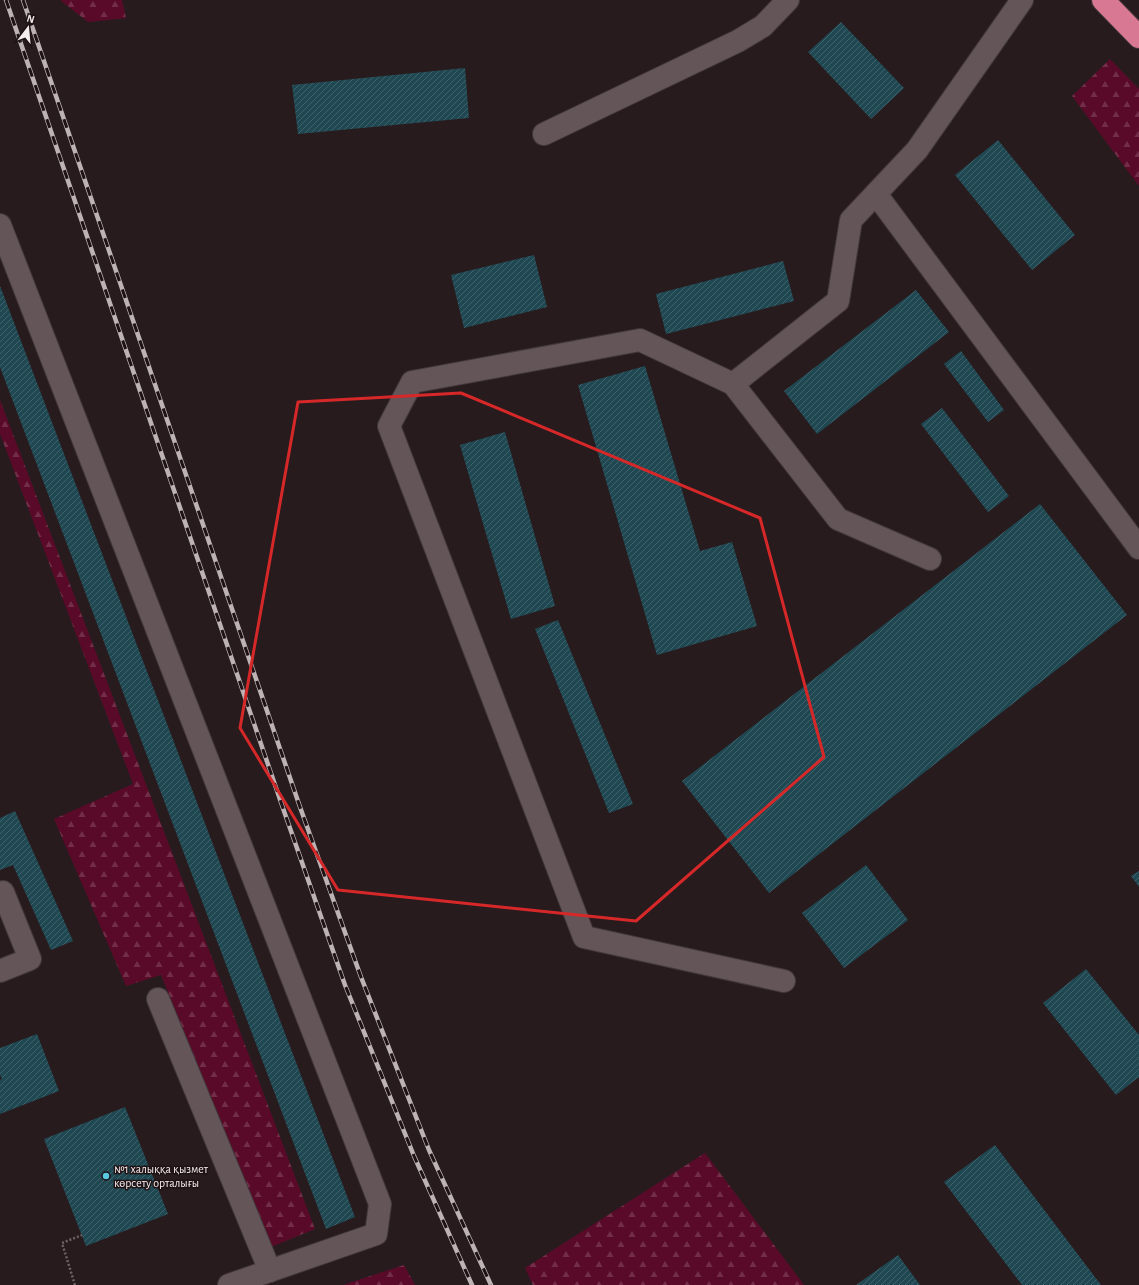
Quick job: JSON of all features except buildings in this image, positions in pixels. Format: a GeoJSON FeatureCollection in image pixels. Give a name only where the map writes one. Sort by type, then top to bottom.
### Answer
{"type":"FeatureCollection","features":[{"type":"Feature","properties":{"kind":"highway"},"geometry":{"type":"LineString","coordinates":[[1103,0],[1139,37]]}},
{"type":"Feature","properties":{"kind":"lane"},"geometry":{"type":"LineString","coordinates":[[544,134],[738,41],[762,26],[788,0]]}},
{"type":"Feature","properties":{"kind":"lane"},"geometry":{"type":"LineString","coordinates":[[732,384],[838,301],[851,220],[917,150],[1022,0]]}},
{"type":"Feature","properties":{"kind":"lane"},"geometry":{"type":"LineString","coordinates":[[876,194],[1139,548]]}},
{"type":"Feature","properties":{"kind":"lane"},"geometry":{"type":"LineString","coordinates":[[0,225],[380,1204],[376,1234],[229,1285]]}},
{"type":"Feature","properties":{"kind":"lane"},"geometry":{"type":"LineString","coordinates":[[784,981],[584,938],[389,426],[412,382],[640,340],[732,384],[838,519],[930,558]]}},
{"type":"Feature","properties":{"kind":"lane"},"geometry":{"type":"LineString","coordinates":[[0,971],[30,959],[3,892]]}},
{"type":"Feature","properties":{"kind":"lane"},"geometry":{"type":"LineString","coordinates":[[158,999],[270,1271]]}},
{"type":"Feature","properties":{"kind":"path"},"geometry":{"type":"LineString","coordinates":[[75,1285],[62,1243],[82,1235]]}},
{"type":"Feature","properties":{"kind":"highlighted area"},"geometry":{"type":"Polygon","coordinates":[[[461,393],[760,518],[824,757],[636,921],[338,890],[240,728],[298,402],[461,393]]]}},
{"type":"Feature","properties":{"kind":"green space"},"geometry":{"type":"Polygon","coordinates":[[[60,0],[122,0],[126,18],[88,22],[60,0]]]}},
{"type":"Feature","properties":{"kind":"green space"},"geometry":{"type":"Polygon","coordinates":[[[1110,59],[1139,89],[1139,186],[1072,96],[1110,59]]]}},
{"type":"Feature","properties":{"kind":"green space"},"geometry":{"type":"Polygon","coordinates":[[[0,400],[315,1229],[271,1247],[161,975],[126,986],[54,819],[133,784],[0,434],[0,400]]]}},
{"type":"Feature","properties":{"kind":"green space"},"geometry":{"type":"Polygon","coordinates":[[[705,1153],[804,1285],[533,1285],[525,1268],[705,1153]]]}},
{"type":"Feature","properties":{"kind":"green space"},"geometry":{"type":"Polygon","coordinates":[[[404,1265],[415,1285],[343,1285],[404,1265]]]}},
{"type":"Feature","properties":{"kind":"railway"},"geometry":{"type":"LineString","coordinates":[[6,0],[345,985],[414,1156],[472,1285]]}},
{"type":"Feature","properties":{"kind":"railway"},"geometry":{"type":"LineString","coordinates":[[23,0],[300,807],[361,977],[429,1150],[491,1285]]}},
{"type":"Feature","properties":{"kind":"place","name":"№1 халыққа қызмет көрсету орталығы"},"geometry":{"type":"Point","coordinates":[106,1176]}}]}
